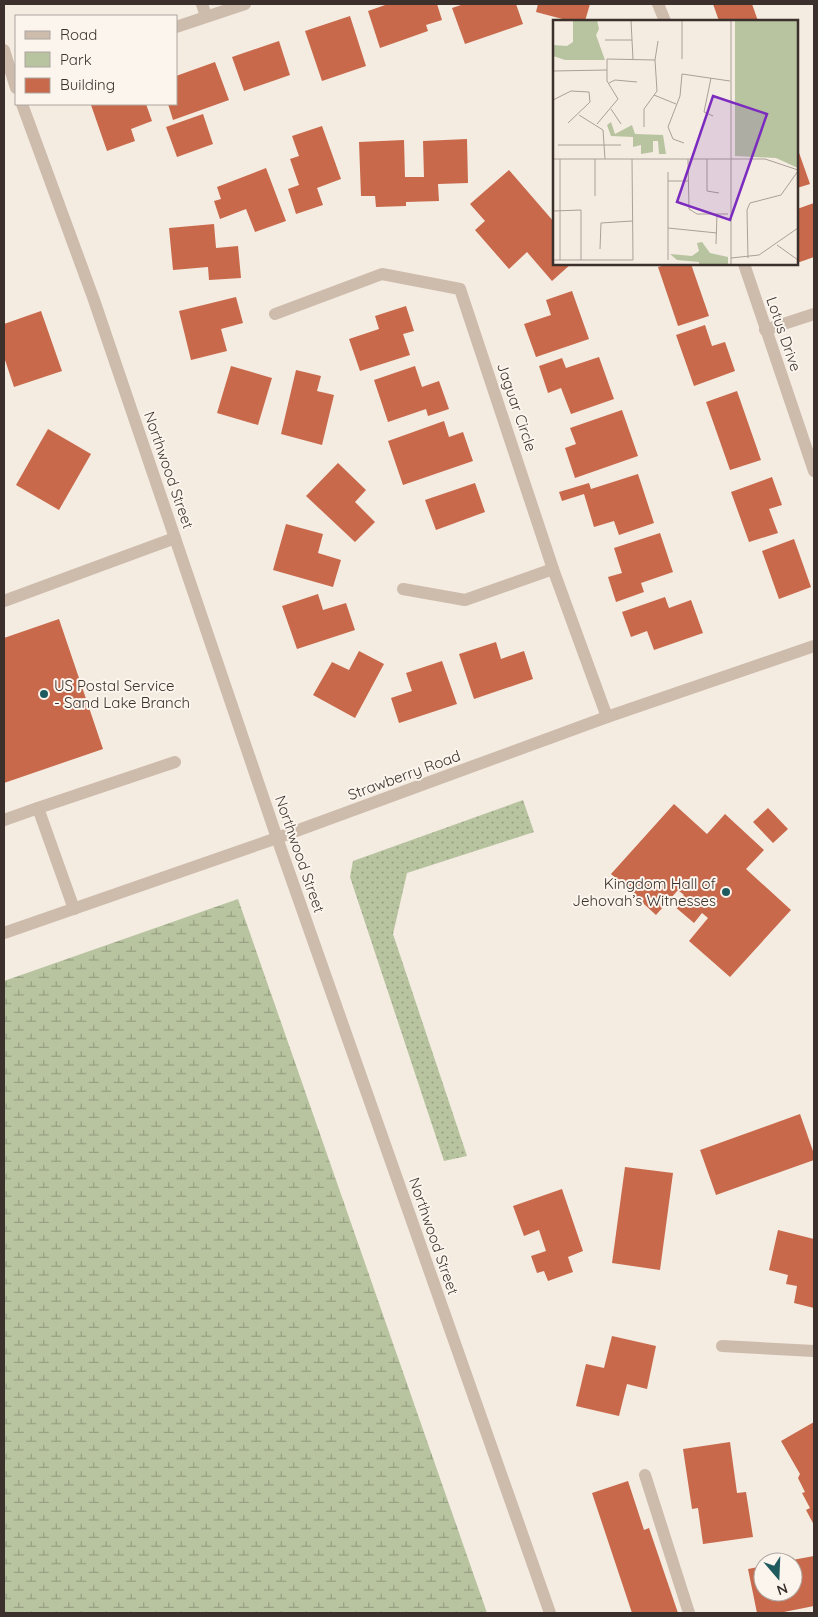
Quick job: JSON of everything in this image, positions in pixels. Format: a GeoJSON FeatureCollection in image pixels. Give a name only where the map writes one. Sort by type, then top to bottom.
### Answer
{"type":"FeatureCollection","features":[{"type":"Feature","properties":{"kind":"street"},"geometry":{"type":"LineString","coordinates":[[202,4],[206,16]]}},
{"type":"Feature","properties":{"kind":"street"},"geometry":{"type":"LineString","coordinates":[[178,26],[245,4]]}},
{"type":"Feature","properties":{"kind":"street"},"geometry":{"type":"LineString","coordinates":[[658,4],[665,20]]}},
{"type":"Feature","properties":{"kind":"street"},"geometry":{"type":"LineString","coordinates":[[4,50],[15,85]]}},
{"type":"Feature","properties":{"kind":"street","name":"Northwood Street"},"geometry":{"type":"LineString","coordinates":[[22,105],[94,300],[277,838],[550,1613]]}},
{"type":"Feature","properties":{"kind":"street","name":"Lotus Drive"},"geometry":{"type":"LineString","coordinates":[[744,265],[814,471]]}},
{"type":"Feature","properties":{"kind":"street","name":"Jaguar Circle"},"geometry":{"type":"LineString","coordinates":[[275,314],[382,274],[460,288],[553,569],[607,717]]}},
{"type":"Feature","properties":{"kind":"street"},"geometry":{"type":"LineString","coordinates":[[765,330],[814,314]]}},
{"type":"Feature","properties":{"kind":"street"},"geometry":{"type":"LineString","coordinates":[[4,601],[175,538]]}},
{"type":"Feature","properties":{"kind":"street"},"geometry":{"type":"LineString","coordinates":[[403,589],[465,600],[553,569]]}},
{"type":"Feature","properties":{"kind":"street","name":"Strawberry Road"},"geometry":{"type":"LineString","coordinates":[[4,933],[277,838],[607,717],[814,646]]}},
{"type":"Feature","properties":{"kind":"street"},"geometry":{"type":"LineString","coordinates":[[4,820],[175,762]]}},
{"type":"Feature","properties":{"kind":"street"},"geometry":{"type":"LineString","coordinates":[[38,808],[74,909]]}},
{"type":"Feature","properties":{"kind":"street"},"geometry":{"type":"LineString","coordinates":[[722,1346],[814,1351]]}},
{"type":"Feature","properties":{"kind":"street"},"geometry":{"type":"LineString","coordinates":[[645,1475],[689,1613]]}},
{"type":"Feature","properties":{"kind":"green space"},"geometry":{"type":"Polygon","coordinates":[[[523,800],[534,832],[407,873],[393,934],[467,1156],[444,1161],[350,877],[353,861],[523,800]]]}},
{"type":"Feature","properties":{"kind":"green space"},"geometry":{"type":"Polygon","coordinates":[[[238,899],[487,1613],[4,1613],[4,981],[238,899]]]}},
{"type":"Feature","properties":{"kind":"building"},"geometry":{"type":"Polygon","coordinates":[[[388,4],[437,4],[442,20],[426,25],[428,31],[380,48],[368,11],[388,4]]]}},
{"type":"Feature","properties":{"kind":"building"},"geometry":{"type":"Polygon","coordinates":[[[464,4],[516,4],[523,24],[465,44],[452,8],[464,4]]]}},
{"type":"Feature","properties":{"kind":"building"},"geometry":{"type":"Polygon","coordinates":[[[538,4],[590,4],[585,20],[566,20],[536,12],[538,4]]]}},
{"type":"Feature","properties":{"kind":"building"},"geometry":{"type":"Polygon","coordinates":[[[713,4],[752,4],[758,20],[719,20],[713,4]]]}},
{"type":"Feature","properties":{"kind":"building"},"geometry":{"type":"Polygon","coordinates":[[[350,16],[366,66],[322,81],[305,31],[350,16]]]}},
{"type":"Feature","properties":{"kind":"building"},"geometry":{"type":"Polygon","coordinates":[[[279,41],[290,75],[244,91],[232,57],[279,41]]]}},
{"type":"Feature","properties":{"kind":"building"},"geometry":{"type":"Polygon","coordinates":[[[215,62],[229,100],[173,120],[168,105],[178,105],[178,75],[215,62]]]}},
{"type":"Feature","properties":{"kind":"building"},"geometry":{"type":"Polygon","coordinates":[[[91,105],[146,105],[152,121],[131,129],[135,141],[107,151],[91,105]]]}},
{"type":"Feature","properties":{"kind":"building"},"geometry":{"type":"Polygon","coordinates":[[[203,114],[213,144],[177,157],[166,127],[203,114]]]}},
{"type":"Feature","properties":{"kind":"building"},"geometry":{"type":"Polygon","coordinates":[[[322,126],[341,179],[317,188],[323,205],[296,214],[288,189],[299,185],[290,159],[299,156],[292,136],[322,126]]]}},
{"type":"Feature","properties":{"kind":"building"},"geometry":{"type":"Polygon","coordinates":[[[467,139],[468,183],[438,184],[439,201],[406,202],[406,206],[376,207],[375,196],[361,196],[359,142],[404,140],[405,177],[424,177],[423,141],[467,139]]]}},
{"type":"Feature","properties":{"kind":"building"},"geometry":{"type":"Polygon","coordinates":[[[798,150],[810,184],[798,188],[798,150]]]}},
{"type":"Feature","properties":{"kind":"building"},"geometry":{"type":"Polygon","coordinates":[[[266,168],[286,221],[255,232],[246,209],[220,219],[214,201],[221,199],[217,187],[266,168]]]}},
{"type":"Feature","properties":{"kind":"building"},"geometry":{"type":"Polygon","coordinates":[[[509,170],[553,221],[553,265],[570,265],[552,281],[527,252],[509,269],[475,230],[485,221],[470,204],[509,170]]]}},
{"type":"Feature","properties":{"kind":"building"},"geometry":{"type":"Polygon","coordinates":[[[814,203],[814,257],[798,263],[798,209],[814,203]]]}},
{"type":"Feature","properties":{"kind":"building"},"geometry":{"type":"Polygon","coordinates":[[[214,224],[216,248],[238,246],[241,278],[209,280],[208,267],[173,270],[169,228],[214,224]]]}},
{"type":"Feature","properties":{"kind":"building"},"geometry":{"type":"Polygon","coordinates":[[[665,265],[691,265],[709,316],[678,326],[658,267],[665,265]]]}},
{"type":"Feature","properties":{"kind":"building"},"geometry":{"type":"Polygon","coordinates":[[[572,291],[589,339],[536,357],[524,324],[551,315],[546,300],[572,291]]]}},
{"type":"Feature","properties":{"kind":"building"},"geometry":{"type":"Polygon","coordinates":[[[236,297],[243,323],[221,329],[227,351],[191,360],[179,311],[236,297]]]}},
{"type":"Feature","properties":{"kind":"building"},"geometry":{"type":"Polygon","coordinates":[[[406,306],[414,331],[403,334],[410,355],[360,371],[349,339],[379,329],[375,316],[406,306]]]}},
{"type":"Feature","properties":{"kind":"building"},"geometry":{"type":"Polygon","coordinates":[[[41,311],[62,371],[14,387],[4,357],[4,324],[41,311]]]}},
{"type":"Feature","properties":{"kind":"building"},"geometry":{"type":"Polygon","coordinates":[[[705,325],[712,346],[725,342],[735,371],[694,386],[676,335],[705,325]]]}},
{"type":"Feature","properties":{"kind":"building"},"geometry":{"type":"Polygon","coordinates":[[[599,357],[614,399],[571,414],[561,388],[548,393],[539,366],[562,358],[566,368],[599,357]]]}},
{"type":"Feature","properties":{"kind":"building"},"geometry":{"type":"Polygon","coordinates":[[[231,366],[272,378],[258,425],[217,413],[231,366]]]}},
{"type":"Feature","properties":{"kind":"building"},"geometry":{"type":"Polygon","coordinates":[[[415,366],[422,387],[439,381],[449,409],[428,416],[426,409],[388,422],[374,380],[415,366]]]}},
{"type":"Feature","properties":{"kind":"building"},"geometry":{"type":"Polygon","coordinates":[[[296,370],[321,376],[317,391],[334,395],[322,445],[281,434],[296,370]]]}},
{"type":"Feature","properties":{"kind":"building"},"geometry":{"type":"Polygon","coordinates":[[[737,391],[761,460],[730,470],[706,402],[737,391]]]}},
{"type":"Feature","properties":{"kind":"building"},"geometry":{"type":"Polygon","coordinates":[[[622,410],[638,456],[575,478],[565,448],[576,444],[570,428],[622,410]]]}},
{"type":"Feature","properties":{"kind":"building"},"geometry":{"type":"Polygon","coordinates":[[[444,421],[449,437],[463,432],[473,461],[403,485],[388,441],[444,421]]]}},
{"type":"Feature","properties":{"kind":"building"},"geometry":{"type":"Polygon","coordinates":[[[48,429],[91,454],[59,510],[16,485],[48,429]]]}},
{"type":"Feature","properties":{"kind":"building"},"geometry":{"type":"Polygon","coordinates":[[[338,463],[366,490],[355,502],[375,522],[355,542],[306,496],[338,463]]]}},
{"type":"Feature","properties":{"kind":"building"},"geometry":{"type":"Polygon","coordinates":[[[638,474],[654,523],[619,535],[614,521],[594,527],[584,494],[562,501],[559,492],[589,483],[591,489],[638,474]]]}},
{"type":"Feature","properties":{"kind":"building"},"geometry":{"type":"Polygon","coordinates":[[[772,477],[782,505],[769,509],[778,533],[749,542],[731,492],[772,477]]]}},
{"type":"Feature","properties":{"kind":"building"},"geometry":{"type":"Polygon","coordinates":[[[475,483],[485,512],[436,530],[425,500],[475,483]]]}},
{"type":"Feature","properties":{"kind":"building"},"geometry":{"type":"Polygon","coordinates":[[[286,524],[323,534],[318,553],[341,560],[333,587],[273,570],[286,524]]]}},
{"type":"Feature","properties":{"kind":"building"},"geometry":{"type":"Polygon","coordinates":[[[660,533],[673,572],[641,583],[644,592],[616,602],[608,577],[622,573],[614,548],[660,533]]]}},
{"type":"Feature","properties":{"kind":"building"},"geometry":{"type":"Polygon","coordinates":[[[794,539],[811,587],[779,599],[762,551],[794,539]]]}},
{"type":"Feature","properties":{"kind":"building"},"geometry":{"type":"Polygon","coordinates":[[[318,594],[323,610],[346,603],[355,630],[297,649],[282,606],[318,594]]]}},
{"type":"Feature","properties":{"kind":"building"},"geometry":{"type":"Polygon","coordinates":[[[665,597],[669,608],[691,600],[703,633],[654,650],[647,631],[631,637],[622,612],[665,597]]]}},
{"type":"Feature","properties":{"kind":"building","name":"US Postal Service - Sand Lake Branch"},"geometry":{"type":"Polygon","coordinates":[[[59,619],[103,749],[4,783],[4,638],[59,619]]]}},
{"type":"Feature","properties":{"kind":"building"},"geometry":{"type":"Polygon","coordinates":[[[496,642],[501,659],[524,651],[533,679],[474,699],[459,654],[496,642]]]}},
{"type":"Feature","properties":{"kind":"building"},"geometry":{"type":"Polygon","coordinates":[[[359,651],[384,664],[355,718],[313,695],[332,662],[349,670],[359,651]]]}},
{"type":"Feature","properties":{"kind":"building"},"geometry":{"type":"Polygon","coordinates":[[[442,661],[457,704],[399,723],[391,698],[412,691],[406,673],[442,661]]]}},
{"type":"Feature","properties":{"kind":"building","name":"Kingdom Hall of Jehovah’s Witnesses"},"geometry":{"type":"Polygon","coordinates":[[[674,804],[707,834],[725,814],[764,850],[746,869],[791,910],[730,977],[689,941],[708,918],[702,913],[694,923],[674,906],[684,895],[678,890],[656,915],[611,874],[674,804]]]}},
{"type":"Feature","properties":{"kind":"building"},"geometry":{"type":"Polygon","coordinates":[[[768,808],[788,829],[773,843],[753,822],[768,808]]]}},
{"type":"Feature","properties":{"kind":"building"},"geometry":{"type":"Polygon","coordinates":[[[800,1114],[814,1154],[814,1160],[716,1195],[700,1150],[800,1114]]]}},
{"type":"Feature","properties":{"kind":"building"},"geometry":{"type":"Polygon","coordinates":[[[625,1167],[673,1173],[660,1270],[612,1263],[625,1167]]]}},
{"type":"Feature","properties":{"kind":"building"},"geometry":{"type":"Polygon","coordinates":[[[562,1189],[583,1251],[568,1257],[573,1272],[548,1281],[544,1271],[537,1273],[531,1256],[546,1251],[539,1230],[524,1236],[513,1206],[562,1189]]]}},
{"type":"Feature","properties":{"kind":"building"},"geometry":{"type":"Polygon","coordinates":[[[778,1230],[814,1239],[814,1308],[794,1303],[797,1286],[786,1284],[788,1275],[769,1270],[778,1230]]]}},
{"type":"Feature","properties":{"kind":"building"},"geometry":{"type":"Polygon","coordinates":[[[612,1336],[656,1346],[647,1389],[627,1384],[619,1416],[576,1406],[586,1364],[604,1368],[612,1336]]]}},
{"type":"Feature","properties":{"kind":"building"},"geometry":{"type":"Polygon","coordinates":[[[814,1422],[814,1525],[806,1510],[810,1508],[802,1493],[805,1492],[798,1478],[800,1474],[781,1441],[814,1422]]]}},
{"type":"Feature","properties":{"kind":"building"},"geometry":{"type":"Polygon","coordinates":[[[730,1442],[737,1493],[746,1492],[753,1537],[703,1544],[698,1508],[692,1509],[683,1449],[730,1442]]]}},
{"type":"Feature","properties":{"kind":"building"},"geometry":{"type":"Polygon","coordinates":[[[628,1481],[644,1530],[649,1528],[678,1613],[632,1613],[592,1493],[628,1481]]]}},
{"type":"Feature","properties":{"kind":"building"},"geometry":{"type":"Polygon","coordinates":[[[814,1556],[814,1606],[779,1613],[757,1613],[755,1602],[803,1602],[803,1558],[814,1556]]]}},
{"type":"Feature","properties":{"kind":"building"},"geometry":{"type":"Polygon","coordinates":[[[753,1568],[753,1593],[748,1569],[753,1568]]]}},
{"type":"Feature","properties":{"kind":"place","name":"US Postal Service - Sand Lake Branch"},"geometry":{"type":"Point","coordinates":[44,694]}},
{"type":"Feature","properties":{"kind":"place","name":"Kingdom Hall of Jehovah’s Witnesses"},"geometry":{"type":"Point","coordinates":[726,892]}}]}
